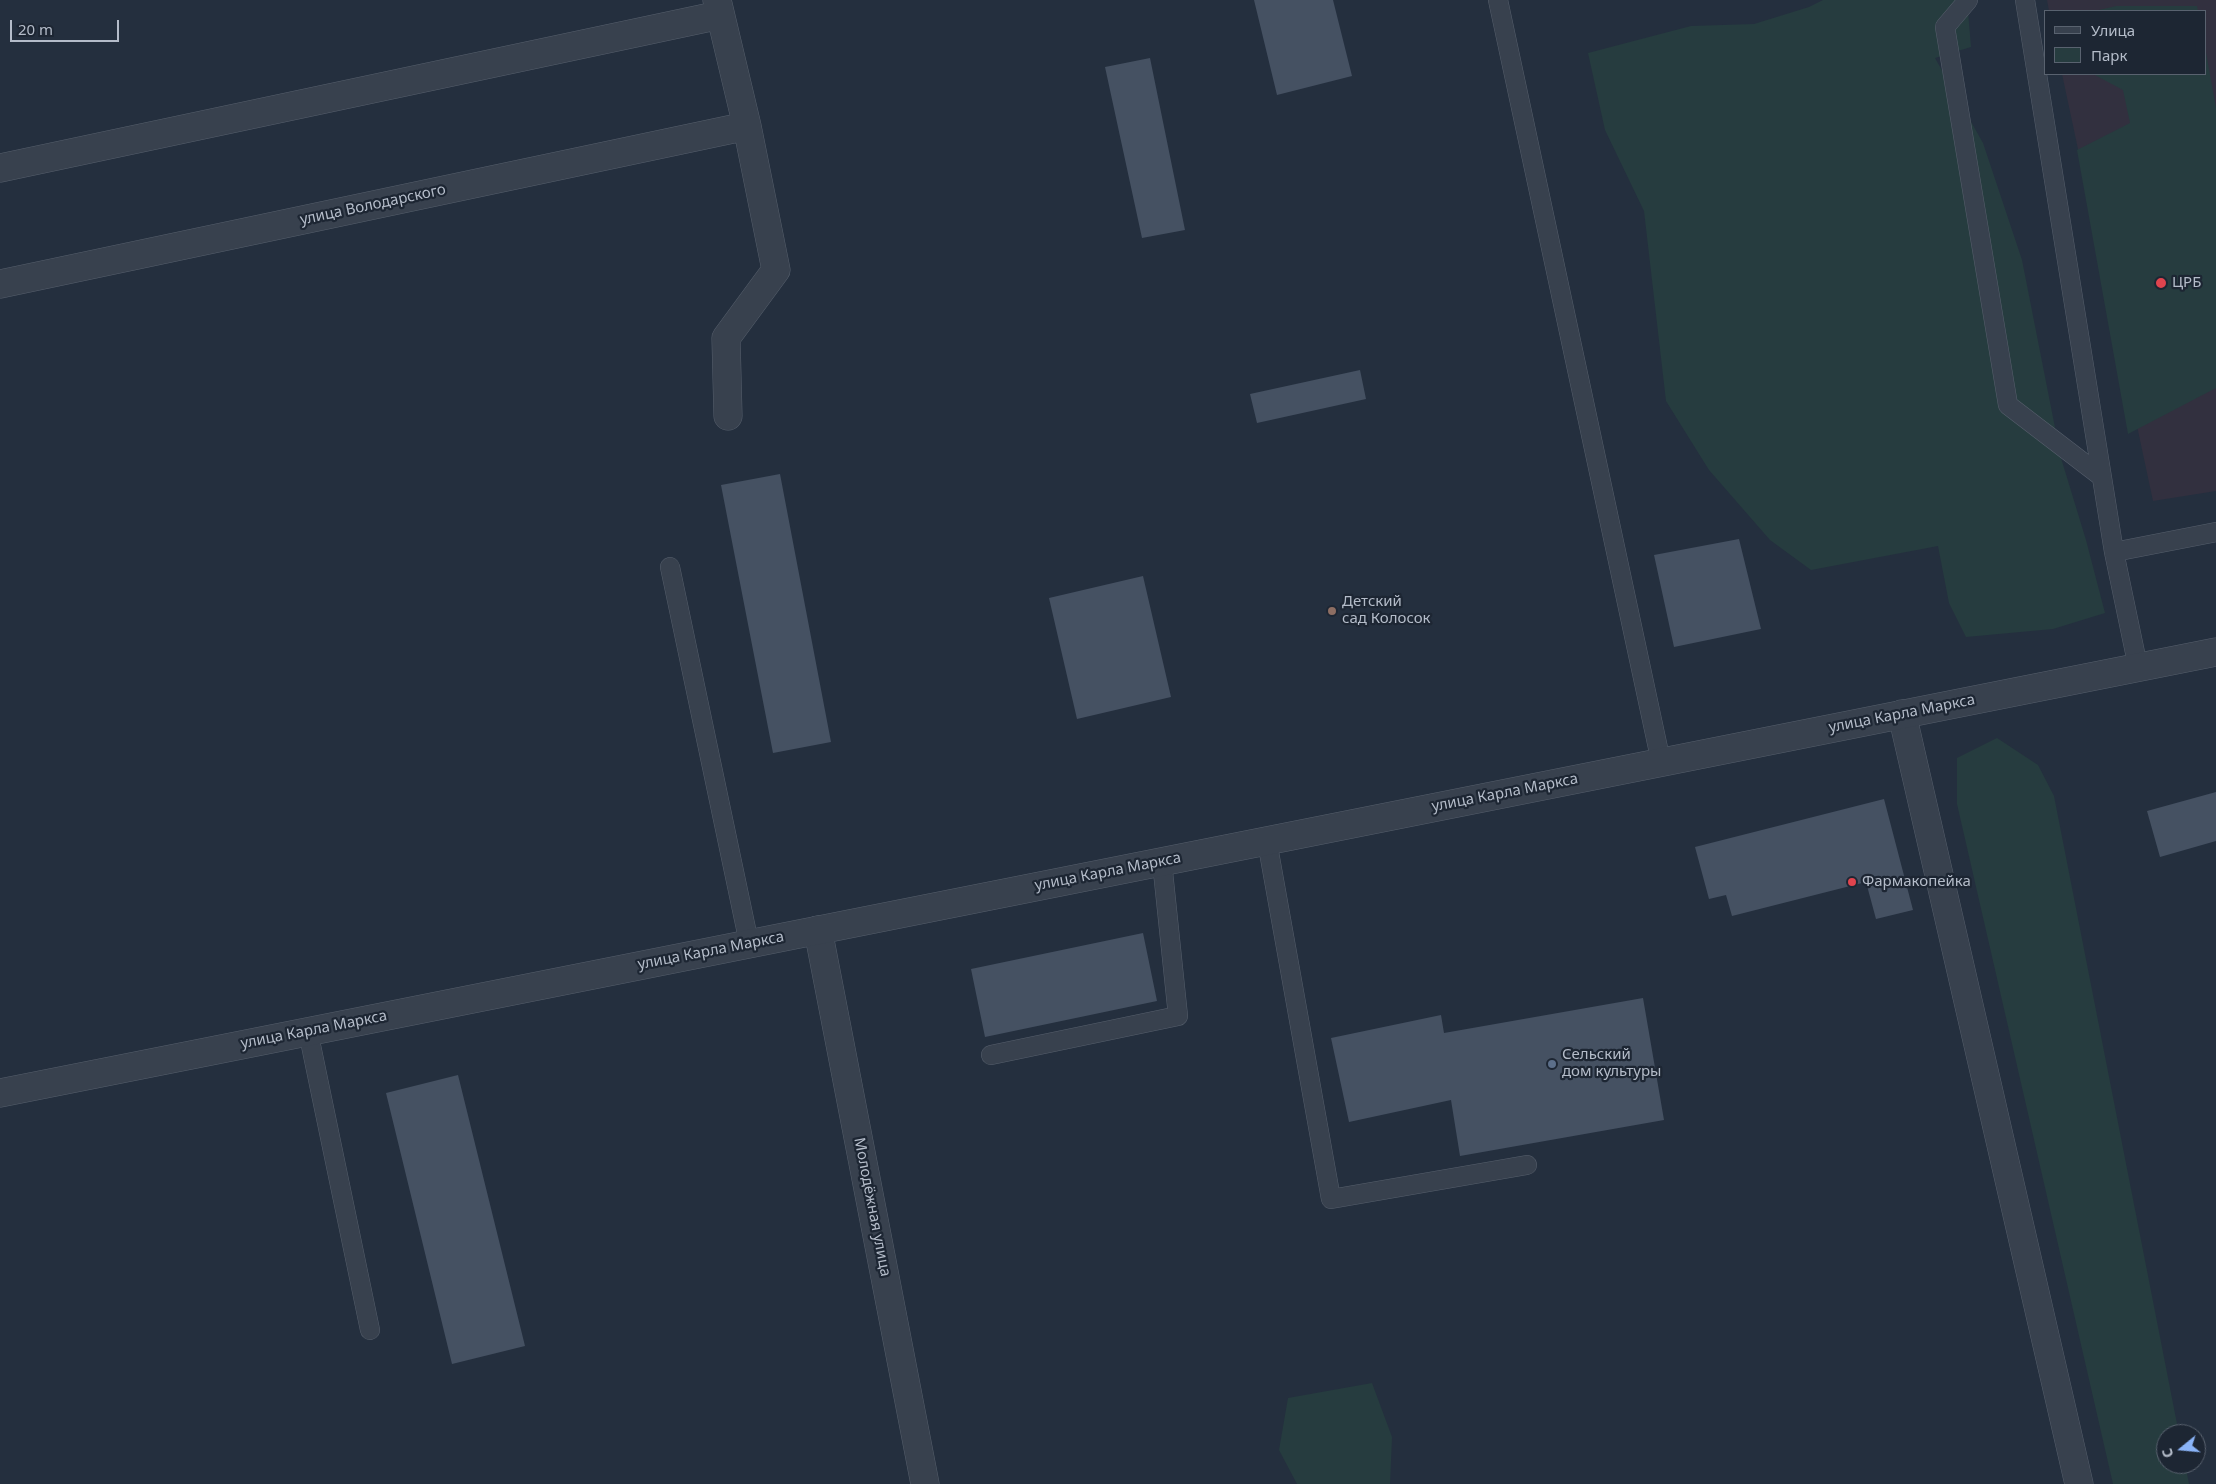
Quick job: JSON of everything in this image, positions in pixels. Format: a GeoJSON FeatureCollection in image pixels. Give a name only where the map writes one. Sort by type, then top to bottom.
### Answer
{"type":"FeatureCollection","features":[{"type":"Feature","properties":{"kind":"street"},"geometry":{"type":"LineString","coordinates":[[0,168],[718,8],[746,126],[776,270],[726,338],[728,416]]}},
{"type":"Feature","properties":{"kind":"street","name":"улица Володарского"},"geometry":{"type":"LineString","coordinates":[[0,284],[746,126]]}},
{"type":"Feature","properties":{"kind":"street","name":"улица Карла Маркса"},"geometry":{"type":"LineString","coordinates":[[0,1093],[2216,652]]}},
{"type":"Feature","properties":{"kind":"street"},"geometry":{"type":"LineString","coordinates":[[1902,714],[2078,1484]]}},
{"type":"Feature","properties":{"kind":"street","name":"Молодёжная улица"},"geometry":{"type":"LineString","coordinates":[[818,930],[925,1484]]}},
{"type":"Feature","properties":{"kind":"lane"},"geometry":{"type":"LineString","coordinates":[[1498,0],[1661,762]]}},
{"type":"Feature","properties":{"kind":"lane"},"geometry":{"type":"LineString","coordinates":[[1968,0],[1945,27],[2008,405],[2102,477]]}},
{"type":"Feature","properties":{"kind":"lane"},"geometry":{"type":"LineString","coordinates":[[2026,0],[2114,552],[2138,667]]}},
{"type":"Feature","properties":{"kind":"lane"},"geometry":{"type":"LineString","coordinates":[[2114,552],[2216,532]]}},
{"type":"Feature","properties":{"kind":"lane"},"geometry":{"type":"LineString","coordinates":[[670,567],[750,943]]}},
{"type":"Feature","properties":{"kind":"lane"},"geometry":{"type":"LineString","coordinates":[[1267,841],[1330,1199],[1526,1165]]}},
{"type":"Feature","properties":{"kind":"lane"},"geometry":{"type":"LineString","coordinates":[[991,1055],[1178,1016],[1162,862]]}},
{"type":"Feature","properties":{"kind":"lane"},"geometry":{"type":"LineString","coordinates":[[308,1031],[370,1330]]}},
{"type":"Feature","properties":{"kind":"shaded area","name":"ЦРБ"},"geometry":{"type":"Polygon","coordinates":[[[2047,0],[2216,0],[2216,491],[2153,501],[2062,75],[2206,75],[2206,10],[2049,10],[2047,0]]]}},
{"type":"Feature","properties":{"kind":"green space"},"geometry":{"type":"Polygon","coordinates":[[[1823,0],[1967,0],[1971,47],[1935,58],[1983,143],[2022,260],[2061,458],[2086,540],[2105,613],[2053,629],[1966,637],[1949,603],[1938,546],[1811,570],[1770,540],[1709,470],[1666,401],[1644,211],[1605,130],[1588,53],[1691,26],[1754,24],[1809,7],[1823,0]]]}},
{"type":"Feature","properties":{"kind":"green space"},"geometry":{"type":"Polygon","coordinates":[[[2116,6],[2197,6],[2198,10],[2099,10],[2116,6]]]}},
{"type":"Feature","properties":{"kind":"green space","name":"ЦРБ"},"geometry":{"type":"Polygon","coordinates":[[[2206,53],[2216,108],[2216,388],[2128,434],[2077,150],[2130,123],[2123,90],[2095,75],[2206,75],[2206,53]]]}},
{"type":"Feature","properties":{"kind":"green space"},"geometry":{"type":"Polygon","coordinates":[[[1997,738],[2038,765],[2054,796],[2177,1424],[2156,1424],[2156,1474],[2187,1474],[2189,1484],[2113,1484],[1957,804],[1957,758],[1997,738]]]}},
{"type":"Feature","properties":{"kind":"green space"},"geometry":{"type":"Polygon","coordinates":[[[1372,1383],[1392,1437],[1390,1484],[1297,1484],[1279,1450],[1288,1398],[1372,1383]]]}},
{"type":"Feature","properties":{"kind":"building"},"geometry":{"type":"Polygon","coordinates":[[[1254,0],[1333,0],[1352,76],[1277,95],[1254,0]]]}},
{"type":"Feature","properties":{"kind":"building"},"geometry":{"type":"Polygon","coordinates":[[[1150,58],[1185,230],[1142,238],[1105,67],[1150,58]]]}},
{"type":"Feature","properties":{"kind":"building"},"geometry":{"type":"Polygon","coordinates":[[[1360,370],[1366,399],[1257,423],[1250,394],[1360,370]]]}},
{"type":"Feature","properties":{"kind":"building"},"geometry":{"type":"Polygon","coordinates":[[[780,474],[831,742],[773,753],[721,485],[780,474]]]}},
{"type":"Feature","properties":{"kind":"building"},"geometry":{"type":"Polygon","coordinates":[[[1739,539],[1761,629],[1674,647],[1654,555],[1739,539]]]}},
{"type":"Feature","properties":{"kind":"building"},"geometry":{"type":"Polygon","coordinates":[[[1143,576],[1171,697],[1077,719],[1049,598],[1143,576]]]}},
{"type":"Feature","properties":{"kind":"building"},"geometry":{"type":"Polygon","coordinates":[[[2216,792],[2216,841],[2160,857],[2147,811],[2216,792]]]}},
{"type":"Feature","properties":{"kind":"building"},"geometry":{"type":"Polygon","coordinates":[[[1884,799],[1913,910],[1876,919],[1866,882],[1732,916],[1726,895],[1709,899],[1695,847],[1884,799]]]}},
{"type":"Feature","properties":{"kind":"building"},"geometry":{"type":"Polygon","coordinates":[[[1143,933],[1157,1001],[985,1037],[971,969],[1143,933]]]}},
{"type":"Feature","properties":{"kind":"building"},"geometry":{"type":"Polygon","coordinates":[[[1643,998],[1664,1120],[1460,1156],[1451,1100],[1349,1122],[1331,1038],[1441,1015],[1444,1033],[1643,998]]]}},
{"type":"Feature","properties":{"kind":"building"},"geometry":{"type":"Polygon","coordinates":[[[458,1075],[525,1346],[452,1364],[386,1093],[458,1075]]]}},
{"type":"Feature","properties":{"kind":"place","name":"ЦРБ"},"geometry":{"type":"Point","coordinates":[2161,283]}},
{"type":"Feature","properties":{"kind":"place","name":"Детский сад Колосок"},"geometry":{"type":"Point","coordinates":[1332,611]}},
{"type":"Feature","properties":{"kind":"place","name":"Фармакопейка"},"geometry":{"type":"Point","coordinates":[1852,882]}},
{"type":"Feature","properties":{"kind":"place","name":"Сельский дом культуры"},"geometry":{"type":"Point","coordinates":[1552,1064]}}]}
